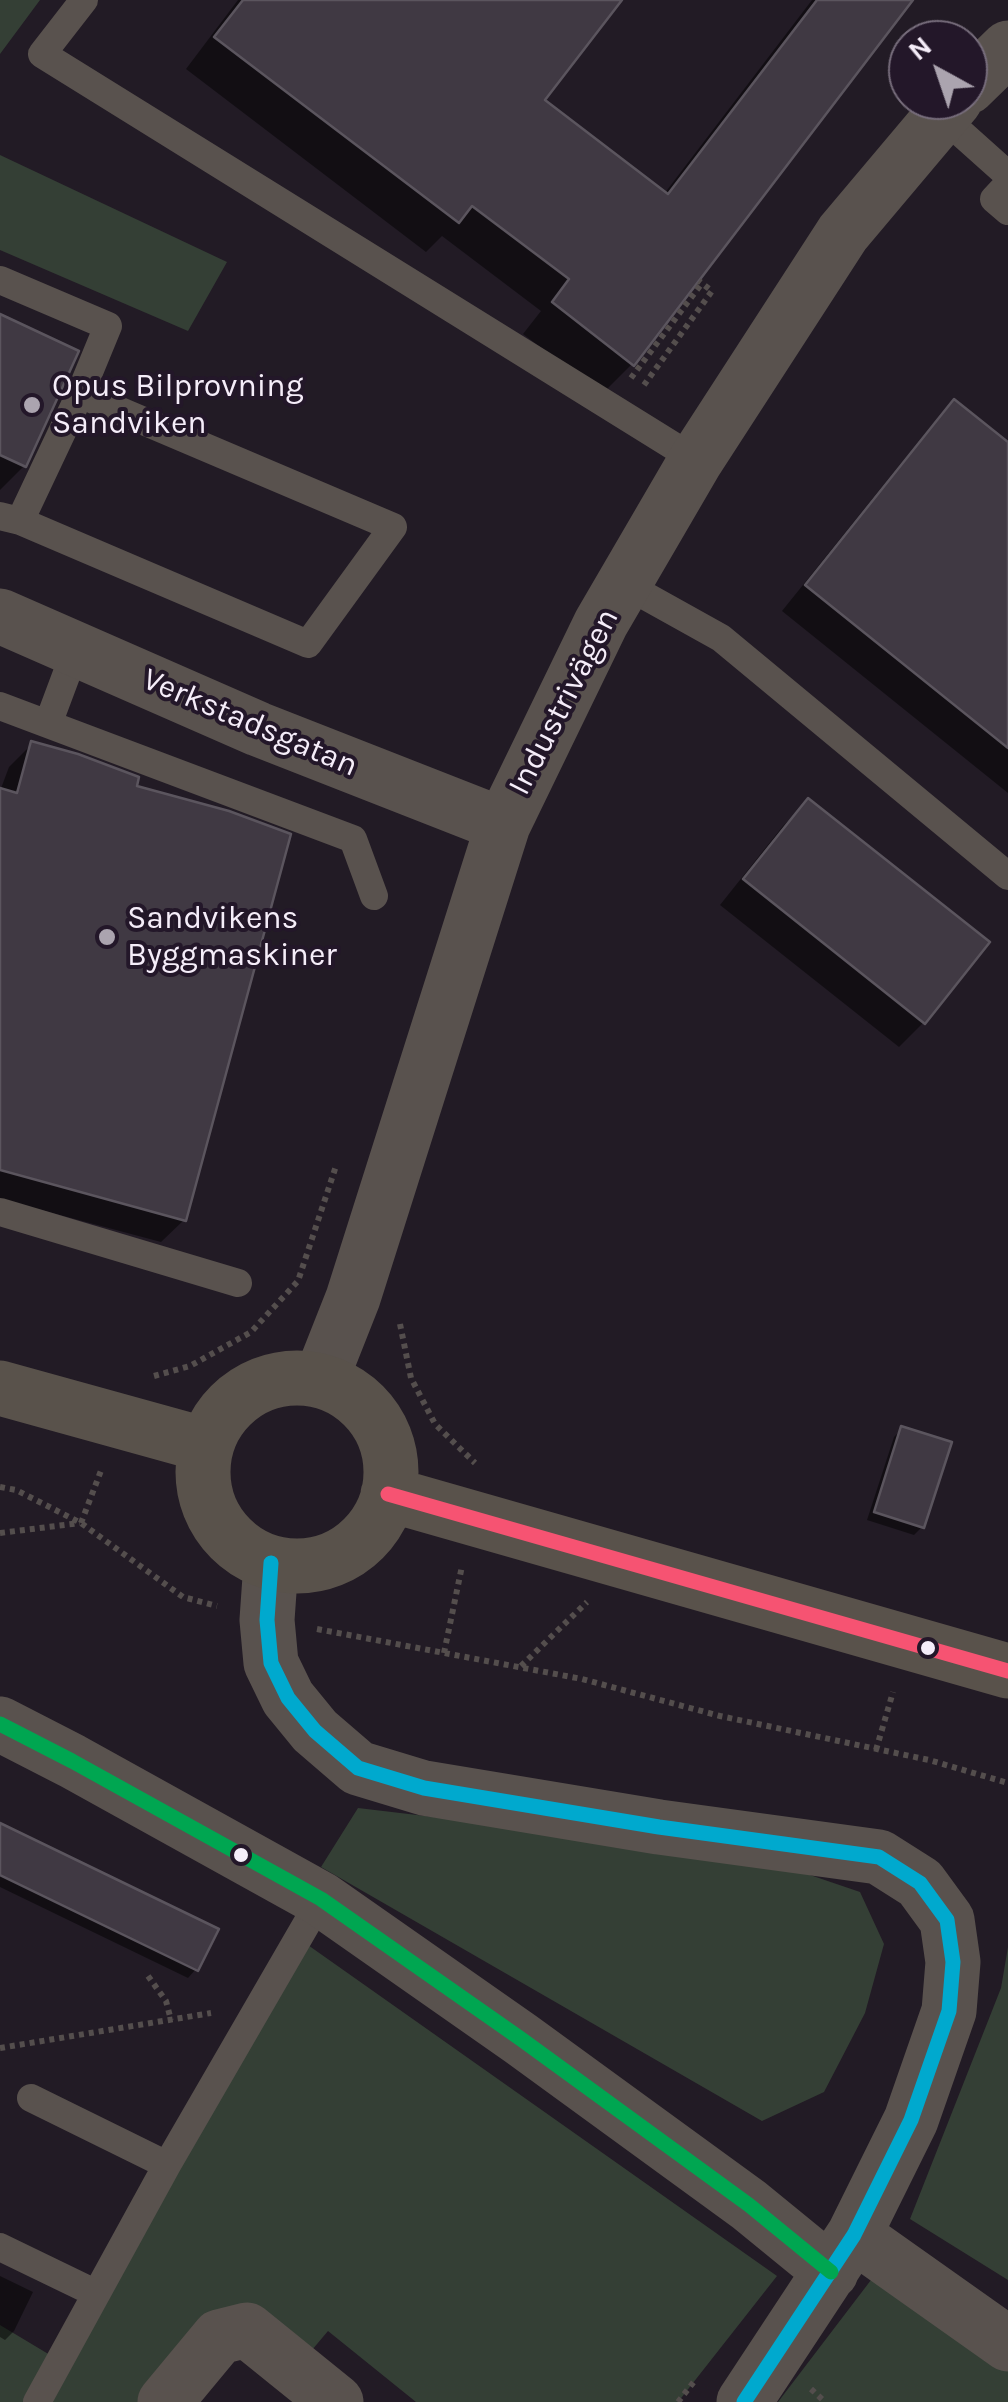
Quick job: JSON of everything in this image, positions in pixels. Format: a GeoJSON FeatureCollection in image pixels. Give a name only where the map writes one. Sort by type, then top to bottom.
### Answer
{"type":"FeatureCollection","features":[{"type":"Feature","properties":{"kind":"main road"},"geometry":{"type":"LineString","coordinates":[[284,1378],[322,1379],[346,1391],[377,1422],[392,1468],[388,1494],[366,1537],[345,1552],[299,1567],[271,1563],[240,1547],[214,1517],[204,1480],[206,1444],[219,1417],[257,1386],[284,1378]]}},
{"type":"Feature","properties":{"kind":"main road"},"geometry":{"type":"LineString","coordinates":[[0,1388],[206,1444]]}},
{"type":"Feature","properties":{"kind":"main road"},"geometry":{"type":"LineString","coordinates":[[388,1494],[1008,1671]]}},
{"type":"Feature","properties":{"kind":"street","name":"Industrivägen"},"geometry":{"type":"LineString","coordinates":[[988,68],[1008,48]]}},
{"type":"Feature","properties":{"kind":"street","name":"Industrivägen"},"geometry":{"type":"LineString","coordinates":[[322,1379],[353,1298],[503,825],[601,623],[696,460],[843,233],[939,120]]}},
{"type":"Feature","properties":{"kind":"street","name":"Verkstadsgatan"},"geometry":{"type":"LineString","coordinates":[[0,616],[258,729],[503,825]]}},
{"type":"Feature","properties":{"kind":"street"},"geometry":{"type":"LineString","coordinates":[[271,1563],[271,1663],[288,1698],[315,1731],[358,1768],[424,1788],[879,1857],[920,1883],[947,1920],[953,1962],[950,2011],[911,2120],[843,2254],[744,2402]]}},
{"type":"Feature","properties":{"kind":"street"},"geometry":{"type":"LineString","coordinates":[[0,1724],[321,1900],[536,2050],[748,2206],[1008,2344]]}},
{"type":"Feature","properties":{"kind":"street"},"geometry":{"type":"LineString","coordinates":[[165,2402],[219,2336],[248,2330],[336,2402]]}},
{"type":"Feature","properties":{"kind":"lane"},"geometry":{"type":"LineString","coordinates":[[84,0],[42,54],[696,460]]}},
{"type":"Feature","properties":{"kind":"lane"},"geometry":{"type":"LineString","coordinates":[[969,120],[1008,175]]}},
{"type":"Feature","properties":{"kind":"lane"},"geometry":{"type":"LineString","coordinates":[[1008,184],[994,199],[1008,210]]}},
{"type":"Feature","properties":{"kind":"lane"},"geometry":{"type":"LineString","coordinates":[[0,280],[108,326],[80,394],[10,518],[308,644],[393,527],[80,394]]}},
{"type":"Feature","properties":{"kind":"lane"},"geometry":{"type":"LineString","coordinates":[[624,584],[721,638],[1008,876]]}},
{"type":"Feature","properties":{"kind":"lane"},"geometry":{"type":"LineString","coordinates":[[48,724],[76,649]]}},
{"type":"Feature","properties":{"kind":"lane"},"geometry":{"type":"LineString","coordinates":[[0,706],[352,839],[374,896]]}},
{"type":"Feature","properties":{"kind":"lane"},"geometry":{"type":"LineString","coordinates":[[0,1212],[238,1284]]}},
{"type":"Feature","properties":{"kind":"lane"},"geometry":{"type":"LineString","coordinates":[[37,2402],[167,2165],[321,1900]]}},
{"type":"Feature","properties":{"kind":"lane"},"geometry":{"type":"LineString","coordinates":[[31,2098],[167,2165]]}},
{"type":"Feature","properties":{"kind":"lane"},"geometry":{"type":"LineString","coordinates":[[0,2247],[95,2294]]}},
{"type":"Feature","properties":{"kind":"path"},"geometry":{"type":"LineString","coordinates":[[623,414],[712,290],[700,282],[641,364]]}},
{"type":"Feature","properties":{"kind":"path"},"geometry":{"type":"LineString","coordinates":[[399,1312],[411,1378],[435,1424],[489,1478],[459,1574],[444,1652]]}},
{"type":"Feature","properties":{"kind":"path"},"geometry":{"type":"LineString","coordinates":[[0,1487],[16,1490],[81,1523],[182,1597],[268,1620],[582,1678],[720,1716],[929,1760],[1008,1782]]}},
{"type":"Feature","properties":{"kind":"path"},"geometry":{"type":"LineString","coordinates":[[0,1533],[81,1523]]}},
{"type":"Feature","properties":{"kind":"path"},"geometry":{"type":"LineString","coordinates":[[876,1750],[896,1681]]}},
{"type":"Feature","properties":{"kind":"path"},"geometry":{"type":"LineString","coordinates":[[148,1976],[166,2001],[171,2020]]}},
{"type":"Feature","properties":{"kind":"path"},"geometry":{"type":"LineString","coordinates":[[0,2048],[221,2012]]}},
{"type":"Feature","properties":{"kind":"green space"},"geometry":{"type":"Polygon","coordinates":[[[0,0],[40,0],[0,54],[0,0]]]}},
{"type":"Feature","properties":{"kind":"green space"},"geometry":{"type":"Polygon","coordinates":[[[0,155],[227,262],[188,331],[0,250],[0,155]]]}},
{"type":"Feature","properties":{"kind":"green space"},"geometry":{"type":"Polygon","coordinates":[[[358,1808],[769,1861],[860,1892],[884,1944],[865,2013],[824,2092],[762,2121],[321,1867],[358,1808]]]}},
{"type":"Feature","properties":{"kind":"green space"},"geometry":{"type":"Polygon","coordinates":[[[298,1938],[777,2276],[678,2402],[416,2402],[328,2331],[296,2369],[247,2330],[165,2402],[0,2402],[0,2325],[60,2361],[298,1938]]]}},
{"type":"Feature","properties":{"kind":"green space"},"geometry":{"type":"Polygon","coordinates":[[[1008,1947],[1008,2280],[910,2219],[1001,1988],[1008,1947]]]}},
{"type":"Feature","properties":{"kind":"green space"},"geometry":{"type":"Polygon","coordinates":[[[887,2259],[1008,2344],[1008,2402],[778,2402],[887,2259]]]}},
{"type":"Feature","properties":{"kind":"building"},"geometry":{"type":"Polygon","coordinates":[[[243,0],[622,0],[545,100],[668,194],[817,0],[913,0],[898,20],[888,20],[888,33],[634,366],[552,302],[569,279],[472,206],[459,223],[214,37],[243,0]]]}},
{"type":"Feature","properties":{"kind":"building","name":"Opus Bilprovning Sandviken"},"geometry":{"type":"Polygon","coordinates":[[[0,314],[79,351],[26,467],[0,455],[0,314]]]}},
{"type":"Feature","properties":{"kind":"building"},"geometry":{"type":"Polygon","coordinates":[[[954,399],[1008,442],[1008,748],[805,585],[954,399]]]}},
{"type":"Feature","properties":{"kind":"building"},"geometry":{"type":"Polygon","coordinates":[[[31,741],[139,777],[137,786],[229,811],[291,834],[186,1221],[0,1170],[0,788],[17,793],[31,741]]]}},
{"type":"Feature","properties":{"kind":"building"},"geometry":{"type":"Polygon","coordinates":[[[808,798],[990,942],[925,1024],[743,879],[808,798]]]}},
{"type":"Feature","properties":{"kind":"building"},"geometry":{"type":"Polygon","coordinates":[[[901,1426],[952,1442],[924,1528],[874,1512],[901,1426]]]}},
{"type":"Feature","properties":{"kind":"building"},"geometry":{"type":"Polygon","coordinates":[[[0,1823],[219,1929],[198,1971],[0,1875],[0,1823]]]}},
{"type":"Feature","properties":{"kind":"transit line"},"geometry":{"type":"LineString","coordinates":[[388,1494],[1008,1671]]}},
{"type":"Feature","properties":{"kind":"transit line"},"geometry":{"type":"LineString","coordinates":[[271,1563],[267,1620],[271,1663],[288,1698],[315,1731],[358,1768],[424,1788],[659,1827],[879,1857],[920,1883],[947,1920],[953,1962],[949,2011],[911,2120],[854,2235],[744,2402]]}},
{"type":"Feature","properties":{"kind":"transit line"},"geometry":{"type":"LineString","coordinates":[[0,1724],[321,1899],[749,2205],[831,2272]]}},
{"type":"Feature","properties":{"kind":"place","name":"Opus Bilprovning Sandviken"},"geometry":{"type":"Point","coordinates":[32,405]}},
{"type":"Feature","properties":{"kind":"place","name":"Sandvikens Byggmaskiner"},"geometry":{"type":"Point","coordinates":[107,937]}}]}
